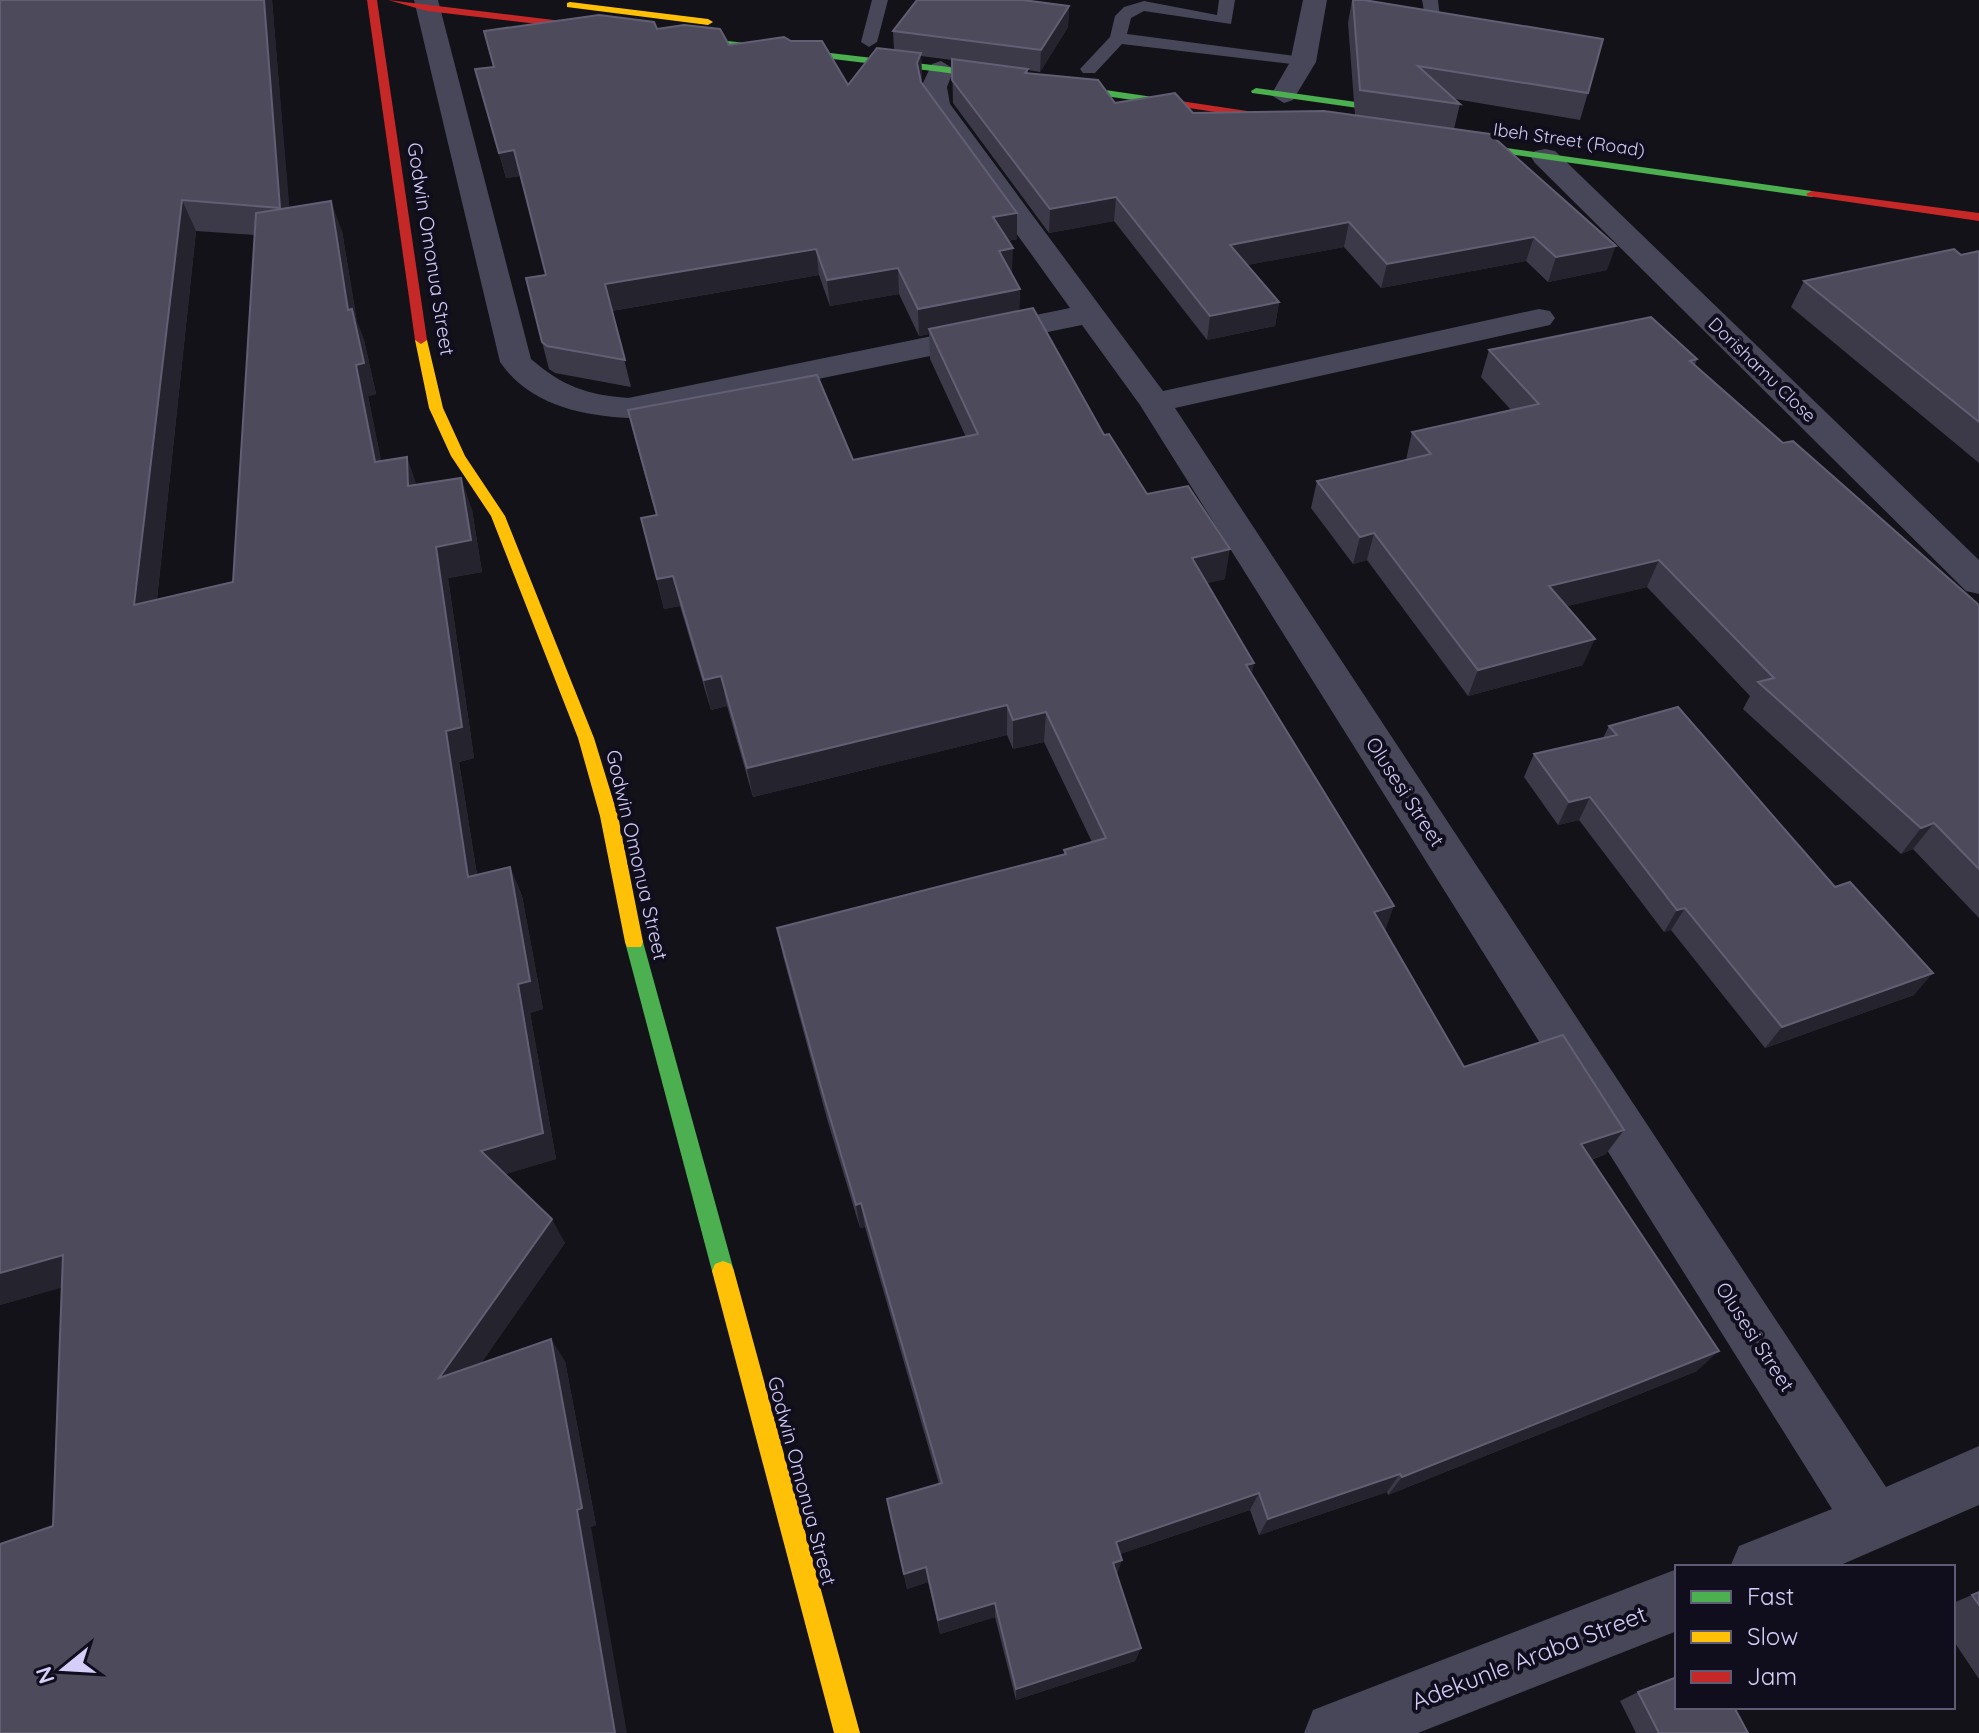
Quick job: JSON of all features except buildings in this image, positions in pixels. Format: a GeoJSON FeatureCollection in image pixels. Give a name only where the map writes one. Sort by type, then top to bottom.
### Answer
{"type":"FeatureCollection","features":[{"type":"Feature","properties":{"kind":"street","name":"Godwin Omonua Street"},"geometry":{"type":"LineString","coordinates":[[372,0],[424,359],[436,408],[458,456],[498,516],[586,738],[609,816],[630,927],[847,1733]]}},
{"type":"Feature","properties":{"kind":"street"},"geometry":{"type":"LineString","coordinates":[[393,0],[941,69],[1313,123]]}},
{"type":"Feature","properties":{"kind":"street"},"geometry":{"type":"LineString","coordinates":[[1284,95],[1303,62],[1315,0]]}},
{"type":"Feature","properties":{"kind":"street"},"geometry":{"type":"LineString","coordinates":[[543,2],[995,57]]}},
{"type":"Feature","properties":{"kind":"street"},"geometry":{"type":"LineString","coordinates":[[426,4],[516,362],[542,387],[579,406],[628,408],[1088,314]]}},
{"type":"Feature","properties":{"kind":"street"},"geometry":{"type":"LineString","coordinates":[[1081,68],[1119,73]]}},
{"type":"Feature","properties":{"kind":"street","name":"Olusesi Street"},"geometry":{"type":"LineString","coordinates":[[941,69],[934,87],[937,105],[1155,403],[1874,1522]]}},
{"type":"Feature","properties":{"kind":"street"},"geometry":{"type":"LineString","coordinates":[[1239,89],[1426,115]]}},
{"type":"Feature","properties":{"kind":"street","name":"Ibeh Street (Road)"},"geometry":{"type":"LineString","coordinates":[[1437,142],[1979,217]]}},
{"type":"Feature","properties":{"kind":"street","name":"Dorishamu Close"},"geometry":{"type":"LineString","coordinates":[[1545,157],[1979,582]]}},
{"type":"Feature","properties":{"kind":"street"},"geometry":{"type":"LineString","coordinates":[[1155,403],[1539,318]]}},
{"type":"Feature","properties":{"kind":"street"},"geometry":{"type":"LineString","coordinates":[[1765,1565],[1874,1522],[1979,1475]]}},
{"type":"Feature","properties":{"kind":"street","name":"Adekunle Araba Street"},"geometry":{"type":"LineString","coordinates":[[1336,1733],[1675,1601]]}},
{"type":"Feature","properties":{"kind":"lane"},"geometry":{"type":"LineString","coordinates":[[869,42],[880,0]]}},
{"type":"Feature","properties":{"kind":"lane"},"geometry":{"type":"LineString","coordinates":[[1081,68],[1118,38],[1123,16],[1130,10],[1144,6],[1232,21],[1227,0]]}},
{"type":"Feature","properties":{"kind":"lane"},"geometry":{"type":"LineString","coordinates":[[1430,0],[1436,33]]}},
{"type":"Feature","properties":{"kind":"lane"},"geometry":{"type":"LineString","coordinates":[[1118,38],[1303,62]]}},
{"type":"Feature","properties":{"kind":"traffic: fast"},"geometry":{"type":"LineString","coordinates":[[669,37],[941,69],[1167,102]]}},
{"type":"Feature","properties":{"kind":"traffic: fast"},"geometry":{"type":"LineString","coordinates":[[1256,91],[1414,113]]}},
{"type":"Feature","properties":{"kind":"traffic: fast"},"geometry":{"type":"LineString","coordinates":[[1449,143],[1812,194]]}},
{"type":"Feature","properties":{"kind":"traffic: fast"},"geometry":{"type":"LineString","coordinates":[[634,942],[723,1271]]}},
{"type":"Feature","properties":{"kind":"traffic: slow"},"geometry":{"type":"LineString","coordinates":[[570,5],[708,22]]}},
{"type":"Feature","properties":{"kind":"traffic: slow"},"geometry":{"type":"LineString","coordinates":[[421,340],[436,408],[458,456],[498,516],[586,738],[609,816],[634,942]]}},
{"type":"Feature","properties":{"kind":"traffic: slow"},"geometry":{"type":"LineString","coordinates":[[723,1271],[847,1733]]}},
{"type":"Feature","properties":{"kind":"traffic: jam"},"geometry":{"type":"LineString","coordinates":[[372,0],[421,340]]}},
{"type":"Feature","properties":{"kind":"traffic: jam"},"geometry":{"type":"LineString","coordinates":[[393,0],[427,8],[604,29]]}},
{"type":"Feature","properties":{"kind":"traffic: jam"},"geometry":{"type":"LineString","coordinates":[[1167,102],[1294,121]]}},
{"type":"Feature","properties":{"kind":"traffic: jam"},"geometry":{"type":"LineString","coordinates":[[1812,194],[1979,217]]}}]}
